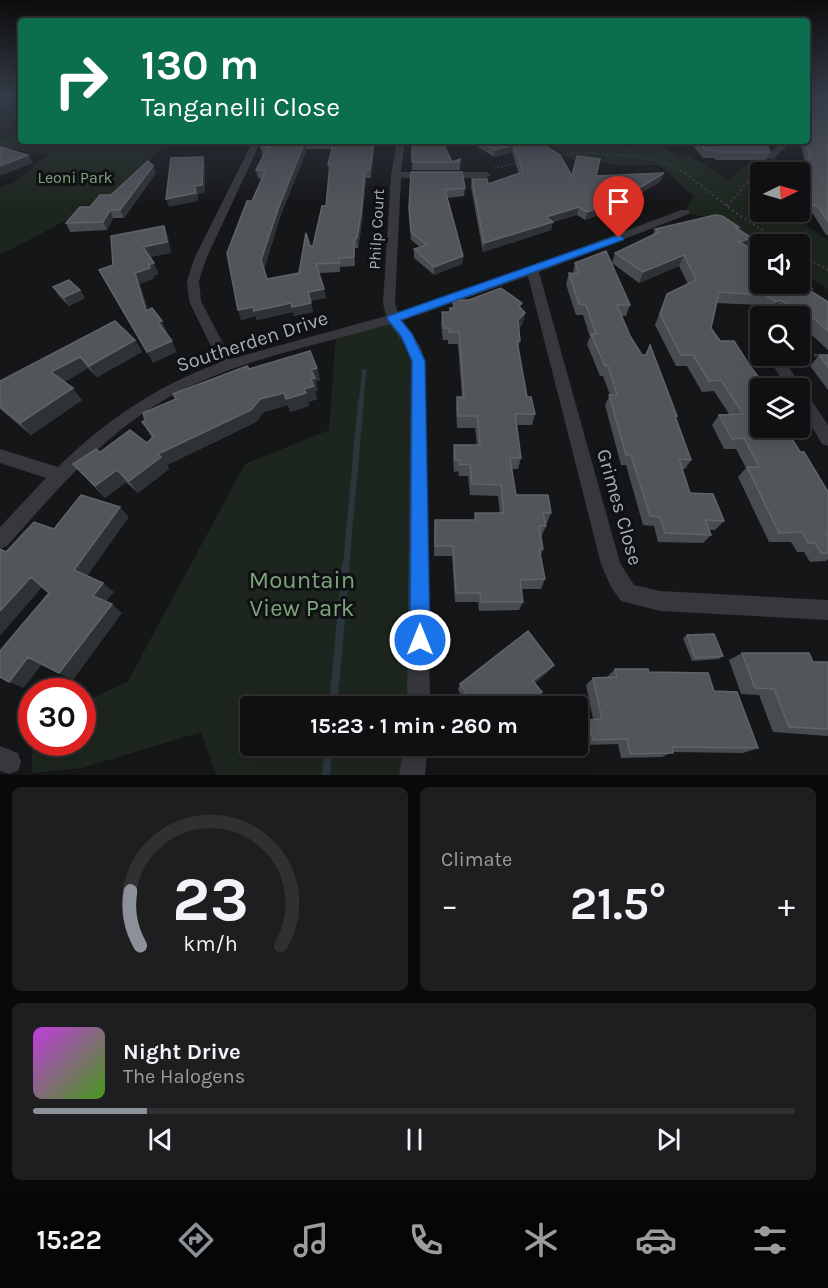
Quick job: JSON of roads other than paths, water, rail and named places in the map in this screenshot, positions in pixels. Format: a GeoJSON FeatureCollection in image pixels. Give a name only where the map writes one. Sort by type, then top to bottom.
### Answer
{"type":"FeatureCollection","features":[{"type":"Feature","properties":{"kind":"street"},"geometry":{"type":"LineString","coordinates":[[227,366],[195,301],[193,281],[200,259],[256,144]]}},
{"type":"Feature","properties":{"kind":"street","name":"Philp Court"},"geometry":{"type":"LineString","coordinates":[[393,319],[389,303],[396,175],[401,144]]}},
{"type":"Feature","properties":{"kind":"street"},"geometry":{"type":"LineString","coordinates":[[771,156],[784,144]]}},
{"type":"Feature","properties":{"kind":"street"},"geometry":{"type":"LineString","coordinates":[[396,175],[486,175]]}},
{"type":"Feature","properties":{"kind":"street","name":"Southerden Drive"},"geometry":{"type":"LineString","coordinates":[[0,540],[59,475],[100,437],[147,403],[195,378],[227,366],[393,319],[532,270],[685,212]]}},
{"type":"Feature","properties":{"kind":"street","name":"Grimes Close"},"geometry":{"type":"LineString","coordinates":[[532,270],[611,564],[628,594],[660,601],[828,610]]}},
{"type":"Feature","properties":{"kind":"street"},"geometry":{"type":"LineString","coordinates":[[393,319],[410,340],[418,361],[419,696]]}},
{"type":"Feature","properties":{"kind":"street"},"geometry":{"type":"LineString","coordinates":[[810,411],[828,439]]}},
{"type":"Feature","properties":{"kind":"street"},"geometry":{"type":"LineString","coordinates":[[0,456],[59,475]]}},
{"type":"Feature","properties":{"kind":"street"},"geometry":{"type":"LineString","coordinates":[[412,775],[415,756]]}},
{"type":"Feature","properties":{"kind":"waterway"},"geometry":{"type":"LineString","coordinates":[[361,403],[364,371]]}},
{"type":"Feature","properties":{"kind":"waterway"},"geometry":{"type":"LineString","coordinates":[[346,566],[361,401]]}},
{"type":"Feature","properties":{"kind":"waterway"},"geometry":{"type":"LineString","coordinates":[[334,696],[346,565]]}},
{"type":"Feature","properties":{"kind":"waterway"},"geometry":{"type":"LineString","coordinates":[[326,775],[328,756]]}},
{"type":"Feature","properties":{"kind":"park label","name":"Leoni Park"},"geometry":{"type":"Point","coordinates":[75,177]}},
{"type":"Feature","properties":{"kind":"park label","name":"Mountain View Park"},"geometry":{"type":"Point","coordinates":[302,594]}}]}
